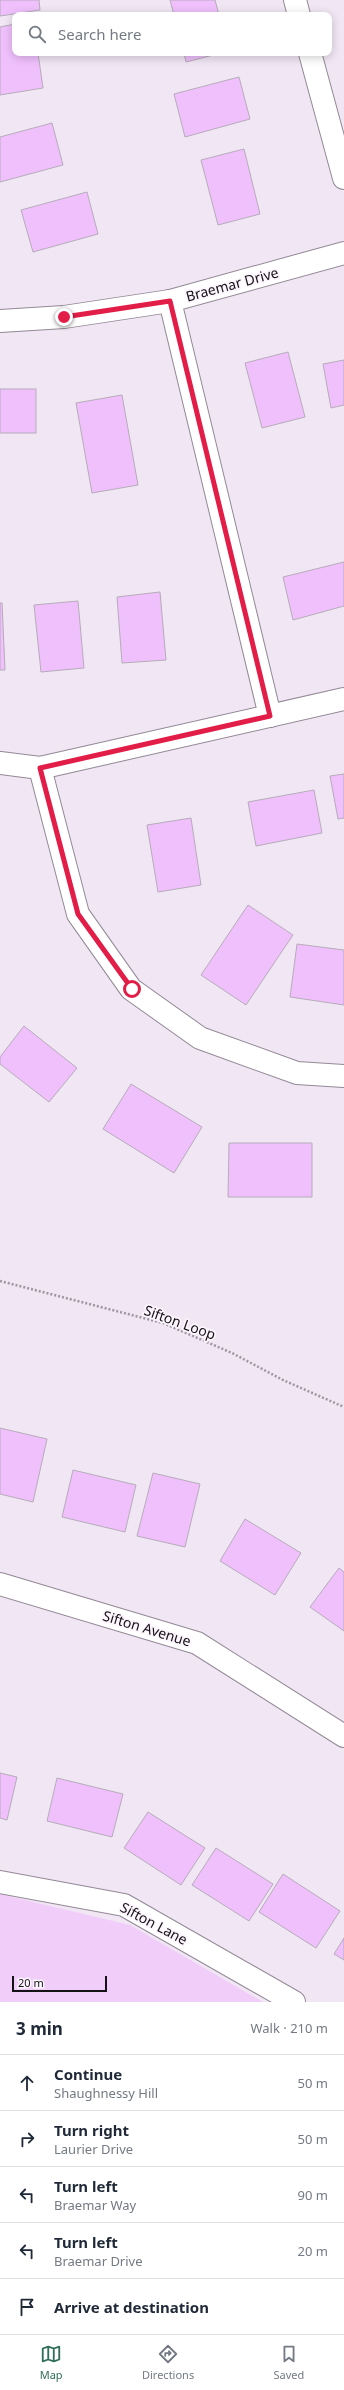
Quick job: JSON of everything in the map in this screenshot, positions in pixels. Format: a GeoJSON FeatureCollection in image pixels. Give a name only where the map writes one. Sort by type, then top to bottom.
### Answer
{"type":"FeatureCollection","features":[{"type":"Feature","properties":{"kind":"street"},"geometry":{"type":"LineString","coordinates":[[295,0],[298,12]]}},
{"type":"Feature","properties":{"kind":"street"},"geometry":{"type":"LineString","coordinates":[[311,56],[344,178]]}},
{"type":"Feature","properties":{"kind":"street","name":"Braemar Drive"},"geometry":{"type":"LineString","coordinates":[[0,321],[64,317],[170,301],[344,253]]}},
{"type":"Feature","properties":{"kind":"street"},"geometry":{"type":"LineString","coordinates":[[170,301],[270,716]]}},
{"type":"Feature","properties":{"kind":"street"},"geometry":{"type":"LineString","coordinates":[[0,763],[40,768],[344,699]]}},
{"type":"Feature","properties":{"kind":"street"},"geometry":{"type":"LineString","coordinates":[[40,768],[78,914],[132,989],[200,1038],[297,1073],[344,1076]]}},
{"type":"Feature","properties":{"kind":"street","name":"Sifton Avenue"},"geometry":{"type":"LineString","coordinates":[[0,1584],[197,1643],[344,1736]]}},
{"type":"Feature","properties":{"kind":"street","name":"Sifton Lane"},"geometry":{"type":"LineString","coordinates":[[0,1882],[124,1905],[294,2002]]}},
{"type":"Feature","properties":{"kind":"path","name":"Sifton Loop"},"geometry":{"type":"LineString","coordinates":[[0,1281],[163,1323],[232,1353],[283,1380],[344,1407]]}},
{"type":"Feature","properties":{"kind":"shaded area"},"geometry":{"type":"Polygon","coordinates":[[[0,1894],[130,1925],[263,2002],[0,2002],[0,1894]]]}},
{"type":"Feature","properties":{"kind":"building"},"geometry":{"type":"Polygon","coordinates":[[[0,0],[39,0],[40,10],[12,12],[12,14],[0,16],[0,0]]]}},
{"type":"Feature","properties":{"kind":"building"},"geometry":{"type":"Polygon","coordinates":[[[170,0],[215,0],[218,12],[173,12],[170,0]]]}},
{"type":"Feature","properties":{"kind":"building"},"geometry":{"type":"Polygon","coordinates":[[[12,25],[12,56],[38,56],[43,88],[0,95],[0,27],[12,25]]]}},
{"type":"Feature","properties":{"kind":"building"},"geometry":{"type":"Polygon","coordinates":[[[185,56],[209,56],[186,62],[185,56]]]}},
{"type":"Feature","properties":{"kind":"building"},"geometry":{"type":"Polygon","coordinates":[[[239,77],[250,119],[185,137],[174,94],[239,77]]]}},
{"type":"Feature","properties":{"kind":"building"},"geometry":{"type":"Polygon","coordinates":[[[52,123],[63,165],[0,182],[0,137],[52,123]]]}},
{"type":"Feature","properties":{"kind":"building"},"geometry":{"type":"Polygon","coordinates":[[[244,149],[260,214],[218,225],[201,160],[244,149]]]}},
{"type":"Feature","properties":{"kind":"building"},"geometry":{"type":"Polygon","coordinates":[[[87,192],[98,234],[33,252],[21,210],[87,192]]]}},
{"type":"Feature","properties":{"kind":"building"},"geometry":{"type":"Polygon","coordinates":[[[288,352],[305,417],[262,428],[245,363],[288,352]]]}},
{"type":"Feature","properties":{"kind":"building"},"geometry":{"type":"Polygon","coordinates":[[[344,360],[344,405],[331,408],[323,364],[344,360]]]}},
{"type":"Feature","properties":{"kind":"building"},"geometry":{"type":"Polygon","coordinates":[[[0,389],[36,389],[36,433],[0,433],[0,389]]]}},
{"type":"Feature","properties":{"kind":"building"},"geometry":{"type":"Polygon","coordinates":[[[122,395],[138,485],[92,493],[76,403],[122,395]]]}},
{"type":"Feature","properties":{"kind":"building"},"geometry":{"type":"Polygon","coordinates":[[[344,562],[344,606],[293,620],[283,577],[344,562]]]}},
{"type":"Feature","properties":{"kind":"building"},"geometry":{"type":"Polygon","coordinates":[[[160,592],[166,660],[122,663],[117,597],[160,592]]]}},
{"type":"Feature","properties":{"kind":"building"},"geometry":{"type":"Polygon","coordinates":[[[78,601],[84,668],[41,672],[34,605],[78,601]]]}},
{"type":"Feature","properties":{"kind":"building"},"geometry":{"type":"Polygon","coordinates":[[[0,603],[2,603],[5,670],[0,670],[0,603]]]}},
{"type":"Feature","properties":{"kind":"building"},"geometry":{"type":"Polygon","coordinates":[[[344,774],[344,818],[338,819],[330,776],[344,774]]]}},
{"type":"Feature","properties":{"kind":"building"},"geometry":{"type":"Polygon","coordinates":[[[314,790],[322,833],[256,846],[248,802],[314,790]]]}},
{"type":"Feature","properties":{"kind":"building"},"geometry":{"type":"Polygon","coordinates":[[[191,818],[201,885],[158,892],[147,825],[191,818]]]}},
{"type":"Feature","properties":{"kind":"building"},"geometry":{"type":"Polygon","coordinates":[[[248,905],[293,935],[246,1005],[201,975],[248,905]]]}},
{"type":"Feature","properties":{"kind":"building"},"geometry":{"type":"Polygon","coordinates":[[[297,944],[344,950],[344,1005],[290,997],[297,944]]]}},
{"type":"Feature","properties":{"kind":"building"},"geometry":{"type":"Polygon","coordinates":[[[24,1026],[77,1068],[49,1102],[0,1064],[0,1057],[24,1026]]]}},
{"type":"Feature","properties":{"kind":"building"},"geometry":{"type":"Polygon","coordinates":[[[131,1084],[202,1127],[174,1173],[103,1129],[131,1084]]]}},
{"type":"Feature","properties":{"kind":"building"},"geometry":{"type":"Polygon","coordinates":[[[229,1143],[312,1143],[312,1197],[228,1197],[229,1143]]]}},
{"type":"Feature","properties":{"kind":"building"},"geometry":{"type":"Polygon","coordinates":[[[0,1428],[47,1439],[33,1502],[0,1494],[0,1428]]]}},
{"type":"Feature","properties":{"kind":"building"},"geometry":{"type":"Polygon","coordinates":[[[73,1470],[136,1485],[125,1532],[62,1517],[73,1470]]]}},
{"type":"Feature","properties":{"kind":"building"},"geometry":{"type":"Polygon","coordinates":[[[153,1473],[200,1484],[185,1547],[137,1536],[153,1473]]]}},
{"type":"Feature","properties":{"kind":"building"},"geometry":{"type":"Polygon","coordinates":[[[245,1519],[301,1553],[275,1595],[220,1561],[245,1519]]]}},
{"type":"Feature","properties":{"kind":"building"},"geometry":{"type":"Polygon","coordinates":[[[339,1568],[344,1572],[344,1631],[310,1607],[339,1568]]]}},
{"type":"Feature","properties":{"kind":"building"},"geometry":{"type":"Polygon","coordinates":[[[0,1773],[17,1777],[7,1820],[0,1818],[0,1773]]]}},
{"type":"Feature","properties":{"kind":"building"},"geometry":{"type":"Polygon","coordinates":[[[57,1778],[123,1794],[112,1837],[47,1821],[57,1778]]]}},
{"type":"Feature","properties":{"kind":"building"},"geometry":{"type":"Polygon","coordinates":[[[148,1812],[205,1848],[181,1885],[124,1848],[148,1812]]]}},
{"type":"Feature","properties":{"kind":"building"},"geometry":{"type":"Polygon","coordinates":[[[216,1848],[273,1884],[249,1921],[192,1885],[216,1848]]]}},
{"type":"Feature","properties":{"kind":"building"},"geometry":{"type":"Polygon","coordinates":[[[283,1874],[340,1911],[316,1948],[259,1912],[283,1874]]]}},
{"type":"Feature","properties":{"kind":"building"},"geometry":{"type":"Polygon","coordinates":[[[344,1938],[344,1960],[334,1954],[344,1938]]]}},
{"type":"Feature","properties":{"kind":"route"},"geometry":{"type":"LineString","coordinates":[[64,317],[170,301],[270,716],[40,768],[78,914],[132,989]]}}]}
